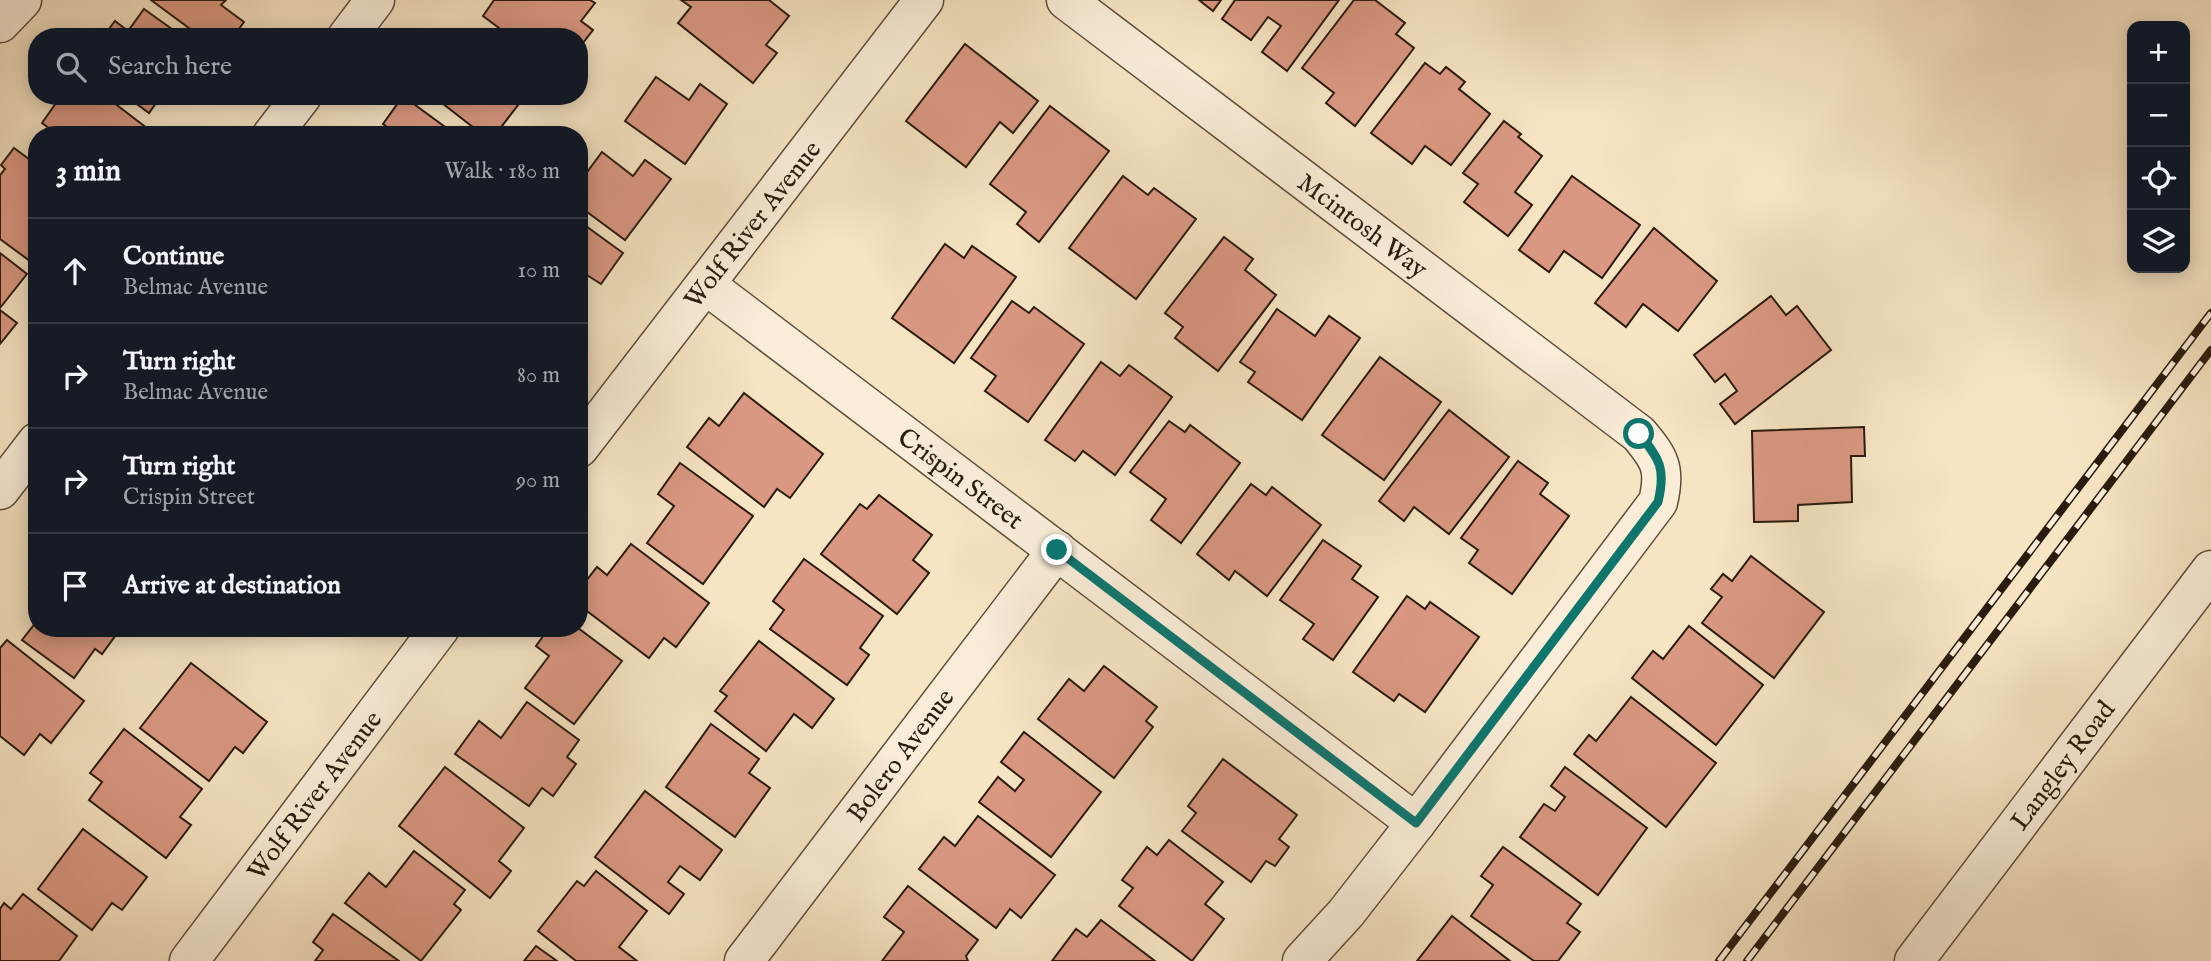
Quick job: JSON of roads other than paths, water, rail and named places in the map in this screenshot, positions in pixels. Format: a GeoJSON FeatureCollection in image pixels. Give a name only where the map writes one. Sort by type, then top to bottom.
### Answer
{"type":"FeatureCollection","features":[{"type":"Feature","properties":{"kind":"street"},"geometry":{"type":"LineString","coordinates":[[0,23],[22,0]]}},
{"type":"Feature","properties":{"kind":"street"},"geometry":{"type":"LineString","coordinates":[[354,28],[375,0]]}},
{"type":"Feature","properties":{"kind":"street","name":"Wolf River Avenue"},"geometry":{"type":"LineString","coordinates":[[588,436],[924,0]]}},
{"type":"Feature","properties":{"kind":"street","name":"Mcintosh Way"},"geometry":{"type":"LineString","coordinates":[[1066,0],[1639,434],[1656,455],[1664,478],[1658,502],[1416,823]]}},
{"type":"Feature","properties":{"kind":"street"},"geometry":{"type":"LineString","coordinates":[[279,126],[295,105]]}},
{"type":"Feature","properties":{"kind":"street","name":"Crispin Street"},"geometry":{"type":"LineString","coordinates":[[706,285],[1416,823]]}},
{"type":"Feature","properties":{"kind":"street"},"geometry":{"type":"LineString","coordinates":[[0,489],[28,453]]}},
{"type":"Feature","properties":{"kind":"street","name":"Bolero Avenue"},"geometry":{"type":"LineString","coordinates":[[744,961],[1057,550]]}},
{"type":"Feature","properties":{"kind":"street","name":"Langley Road"},"geometry":{"type":"LineString","coordinates":[[1914,961],[2211,570]]}},
{"type":"Feature","properties":{"kind":"street","name":"Wolf River Avenue"},"geometry":{"type":"LineString","coordinates":[[188,961],[433,637]]}},
{"type":"Feature","properties":{"kind":"street"},"geometry":{"type":"LineString","coordinates":[[1302,961],[1346,913],[1416,823]]}},
{"type":"Feature","properties":{"kind":"railway"},"geometry":{"type":"LineString","coordinates":[[1719,961],[2211,313]]}},
{"type":"Feature","properties":{"kind":"railway"},"geometry":{"type":"LineString","coordinates":[[1747,961],[2211,350]]}}]}
